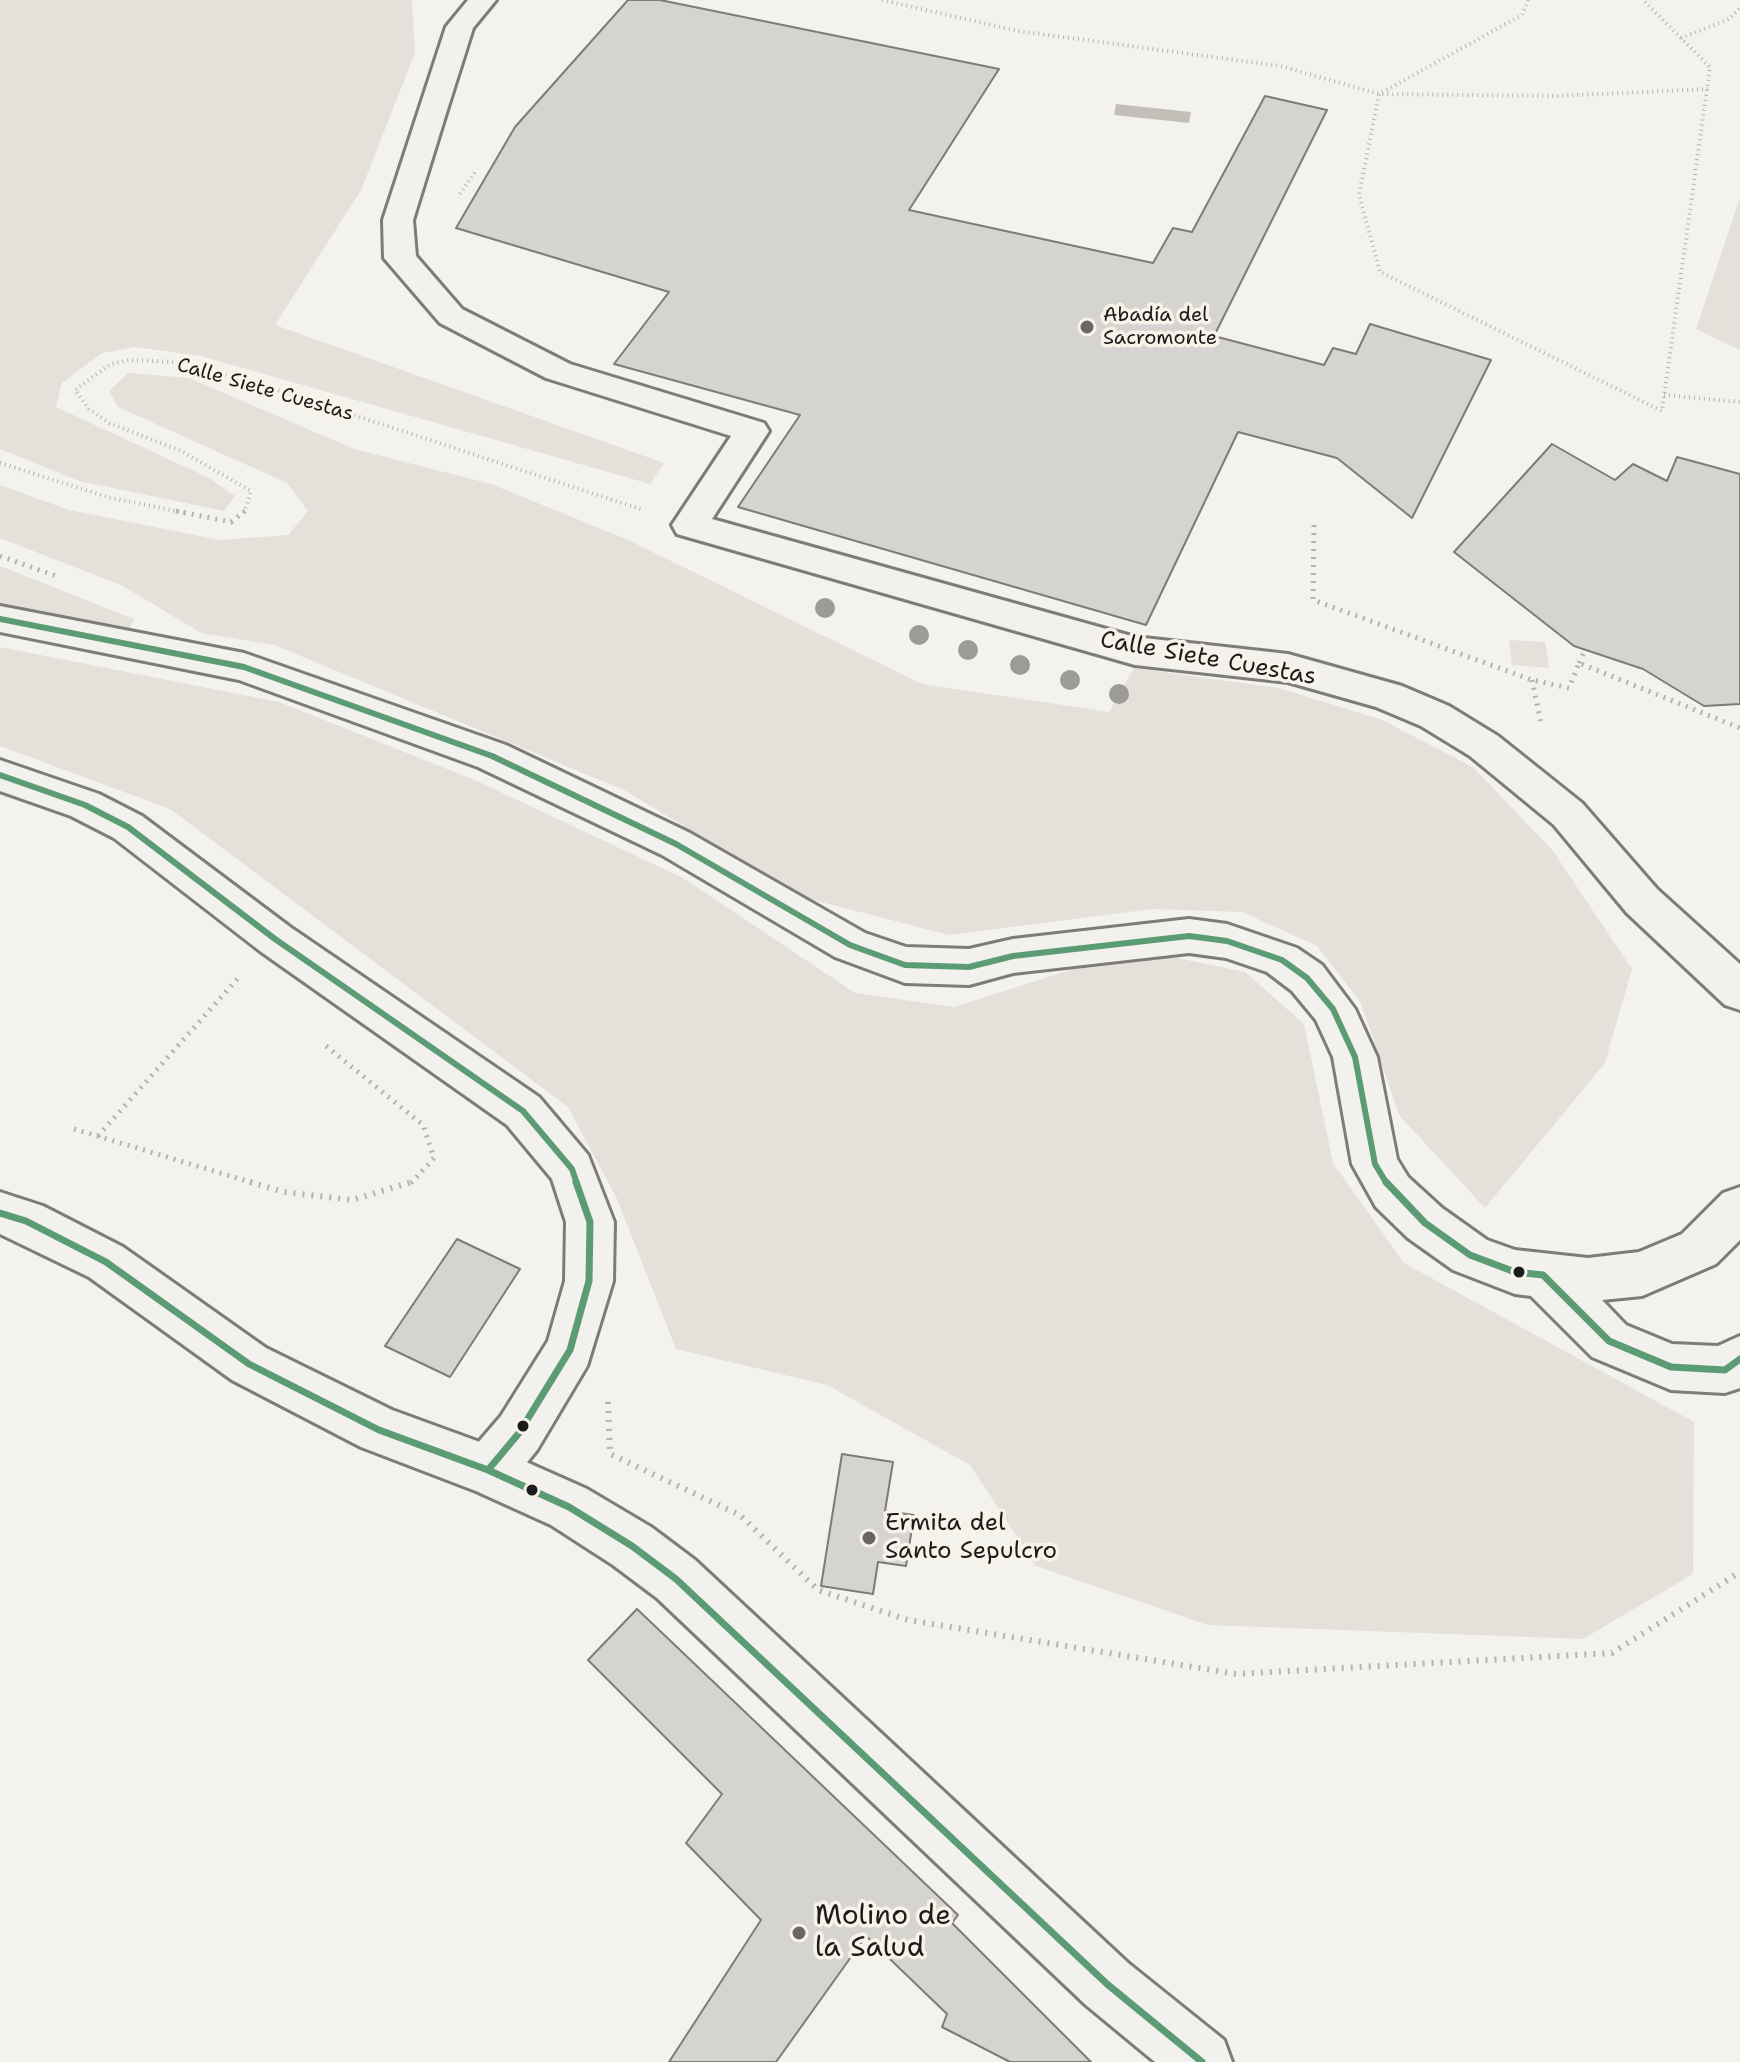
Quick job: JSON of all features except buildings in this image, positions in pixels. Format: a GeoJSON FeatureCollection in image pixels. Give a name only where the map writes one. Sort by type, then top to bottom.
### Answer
{"type":"FeatureCollection","features":[{"type":"Feature","properties":{"kind":"street"},"geometry":{"type":"LineString","coordinates":[[482,0],[460,27],[398,220],[400,258],[451,316],[558,371],[752,431],[705,529]]}},
{"type":"Feature","properties":{"kind":"street","name":"Calle Siete Cuestas"},"geometry":{"type":"LineString","coordinates":[[705,529],[1135,651],[1288,668],[1388,696],[1435,716],[1484,746],[1568,814],[1642,901],[1690,942],[1740,992]]}},
{"type":"Feature","properties":{"kind":"street"},"geometry":{"type":"LineString","coordinates":[[0,619],[244,667],[492,756],[664,837],[850,945],[905,965],[969,967],[1013,956],[1189,936],[1227,941],[1282,960],[1307,978],[1333,1009],[1355,1057],[1375,1164],[1392,1192],[1425,1223],[1470,1255],[1515,1272],[1588,1280],[1642,1274],[1699,1249],[1740,1208]]}},
{"type":"Feature","properties":{"kind":"street"},"geometry":{"type":"LineString","coordinates":[[0,775],[85,805],[128,827],[275,939],[523,1111],[572,1169],[590,1222],[589,1281],[570,1350],[519,1433],[488,1470]]}},
{"type":"Feature","properties":{"kind":"street"},"geometry":{"type":"LineString","coordinates":[[0,1213],[26,1221],[106,1262],[249,1364],[379,1430],[488,1470],[569,1507],[676,1579],[1107,1984],[1202,2062]]}},
{"type":"Feature","properties":{"kind":"street"},"geometry":{"type":"LineString","coordinates":[[1543,1275],[1609,1341],[1671,1367],[1725,1370],[1740,1359]]}},
{"type":"Feature","properties":{"kind":"path"},"geometry":{"type":"LineString","coordinates":[[882,0],[1018,31],[1280,66],[1379,94],[1558,96],[1708,89]]}},
{"type":"Feature","properties":{"kind":"path"},"geometry":{"type":"LineString","coordinates":[[1528,0],[1522,15],[1379,94],[1359,195],[1380,272],[1662,411],[1710,67],[1643,0]]}},
{"type":"Feature","properties":{"kind":"path"},"geometry":{"type":"LineString","coordinates":[[1681,38],[1729,19],[1740,8]]}},
{"type":"Feature","properties":{"kind":"path","name":"Calle Siete Cuestas"},"geometry":{"type":"LineString","coordinates":[[0,463],[111,498],[231,522],[244,513],[251,491],[181,451],[109,423],[89,409],[75,390],[93,374],[111,364],[131,360],[172,362],[247,380],[705,529]]}},
{"type":"Feature","properties":{"kind":"path"},"geometry":{"type":"LineString","coordinates":[[1664,395],[1740,402]]}},
{"type":"Feature","properties":{"kind":"path"},"geometry":{"type":"LineString","coordinates":[[1314,525],[1313,600],[1532,680],[1569,688],[1585,650]]}},
{"type":"Feature","properties":{"kind":"path"},"geometry":{"type":"LineString","coordinates":[[1579,663],[1740,728]]}},
{"type":"Feature","properties":{"kind":"path"},"geometry":{"type":"LineString","coordinates":[[98,1136],[240,976],[252,986]]}},
{"type":"Feature","properties":{"kind":"path"},"geometry":{"type":"LineString","coordinates":[[74,1129],[284,1192],[352,1200],[412,1182],[434,1158],[423,1125],[313,1036]]}},
{"type":"Feature","properties":{"kind":"path"},"geometry":{"type":"LineString","coordinates":[[570,1350],[607,1365],[610,1454],[740,1515],[818,1590],[908,1620],[1236,1674],[1612,1653],[1740,1572]]}},
{"type":"Feature","properties":{"kind":"shaded area"},"geometry":{"type":"Polygon","coordinates":[[[0,0],[412,0],[415,53],[361,190],[275,325],[664,463],[650,484],[201,356],[135,347],[102,353],[62,383],[56,407],[209,478],[235,496],[224,511],[79,481],[0,449],[0,0]]]}},
{"type":"Feature","properties":{"kind":"shaded area"},"geometry":{"type":"Polygon","coordinates":[[[1116,104],[1191,112],[1189,123],[1114,115],[1116,104]]]}},
{"type":"Feature","properties":{"kind":"shaded area"},"geometry":{"type":"Polygon","coordinates":[[[1740,197],[1740,350],[1696,329],[1740,197]]]}},
{"type":"Feature","properties":{"kind":"shaded area"},"geometry":{"type":"Polygon","coordinates":[[[128,373],[189,378],[354,449],[491,484],[626,539],[922,684],[1109,712],[1134,668],[1278,688],[1380,719],[1473,767],[1553,851],[1632,969],[1605,1063],[1485,1208],[1399,1115],[1361,1003],[1317,946],[1242,912],[1152,909],[949,935],[802,897],[624,790],[274,645],[201,633],[123,586],[0,538],[0,485],[69,510],[220,540],[288,535],[308,511],[287,483],[118,407],[109,391],[128,373]]]}},
{"type":"Feature","properties":{"kind":"shaded area"},"geometry":{"type":"Polygon","coordinates":[[[0,566],[134,619],[129,630],[0,608],[0,566]]]}},
{"type":"Feature","properties":{"kind":"shaded area"},"geometry":{"type":"Polygon","coordinates":[[[1509,640],[1545,642],[1549,668],[1512,665],[1509,640]]]}},
{"type":"Feature","properties":{"kind":"shaded area"},"geometry":{"type":"Polygon","coordinates":[[[0,647],[279,702],[477,781],[683,878],[855,993],[954,1007],[1083,966],[1172,957],[1245,972],[1304,1024],[1333,1163],[1404,1263],[1694,1422],[1693,1574],[1583,1639],[1208,1625],[1036,1566],[970,1465],[827,1385],[676,1349],[617,1199],[568,1107],[170,809],[0,746],[0,647]]]}},
{"type":"Feature","properties":{"kind":"transit line"},"geometry":{"type":"LineString","coordinates":[[0,619],[244,667],[492,756],[676,844],[850,945],[905,965],[969,967],[1013,956],[1189,936],[1227,941],[1282,960],[1307,978],[1333,1009],[1355,1057],[1375,1164],[1392,1192],[1425,1223],[1470,1255],[1515,1272],[1543,1275],[1609,1341],[1671,1367],[1725,1370],[1740,1359]]}},
{"type":"Feature","properties":{"kind":"transit line"},"geometry":{"type":"LineString","coordinates":[[0,775],[85,805],[128,827],[275,939],[523,1111],[572,1169],[590,1222],[589,1281],[570,1350],[519,1433],[488,1470]]}},
{"type":"Feature","properties":{"kind":"transit line"},"geometry":{"type":"LineString","coordinates":[[0,1213],[26,1221],[106,1262],[249,1364],[379,1430],[488,1470],[569,1507],[632,1546],[676,1579],[1107,1984],[1202,2062]]}},
{"type":"Feature","properties":{"kind":"place","name":"Abadía del Sacromonte"},"geometry":{"type":"Point","coordinates":[1087,327]}},
{"type":"Feature","properties":{"kind":"place","name":"Ermita del Santo Sepulcro"},"geometry":{"type":"Point","coordinates":[869,1538]}},
{"type":"Feature","properties":{"kind":"place","name":"Molino de la Salud"},"geometry":{"type":"Point","coordinates":[799,1933]}}]}
